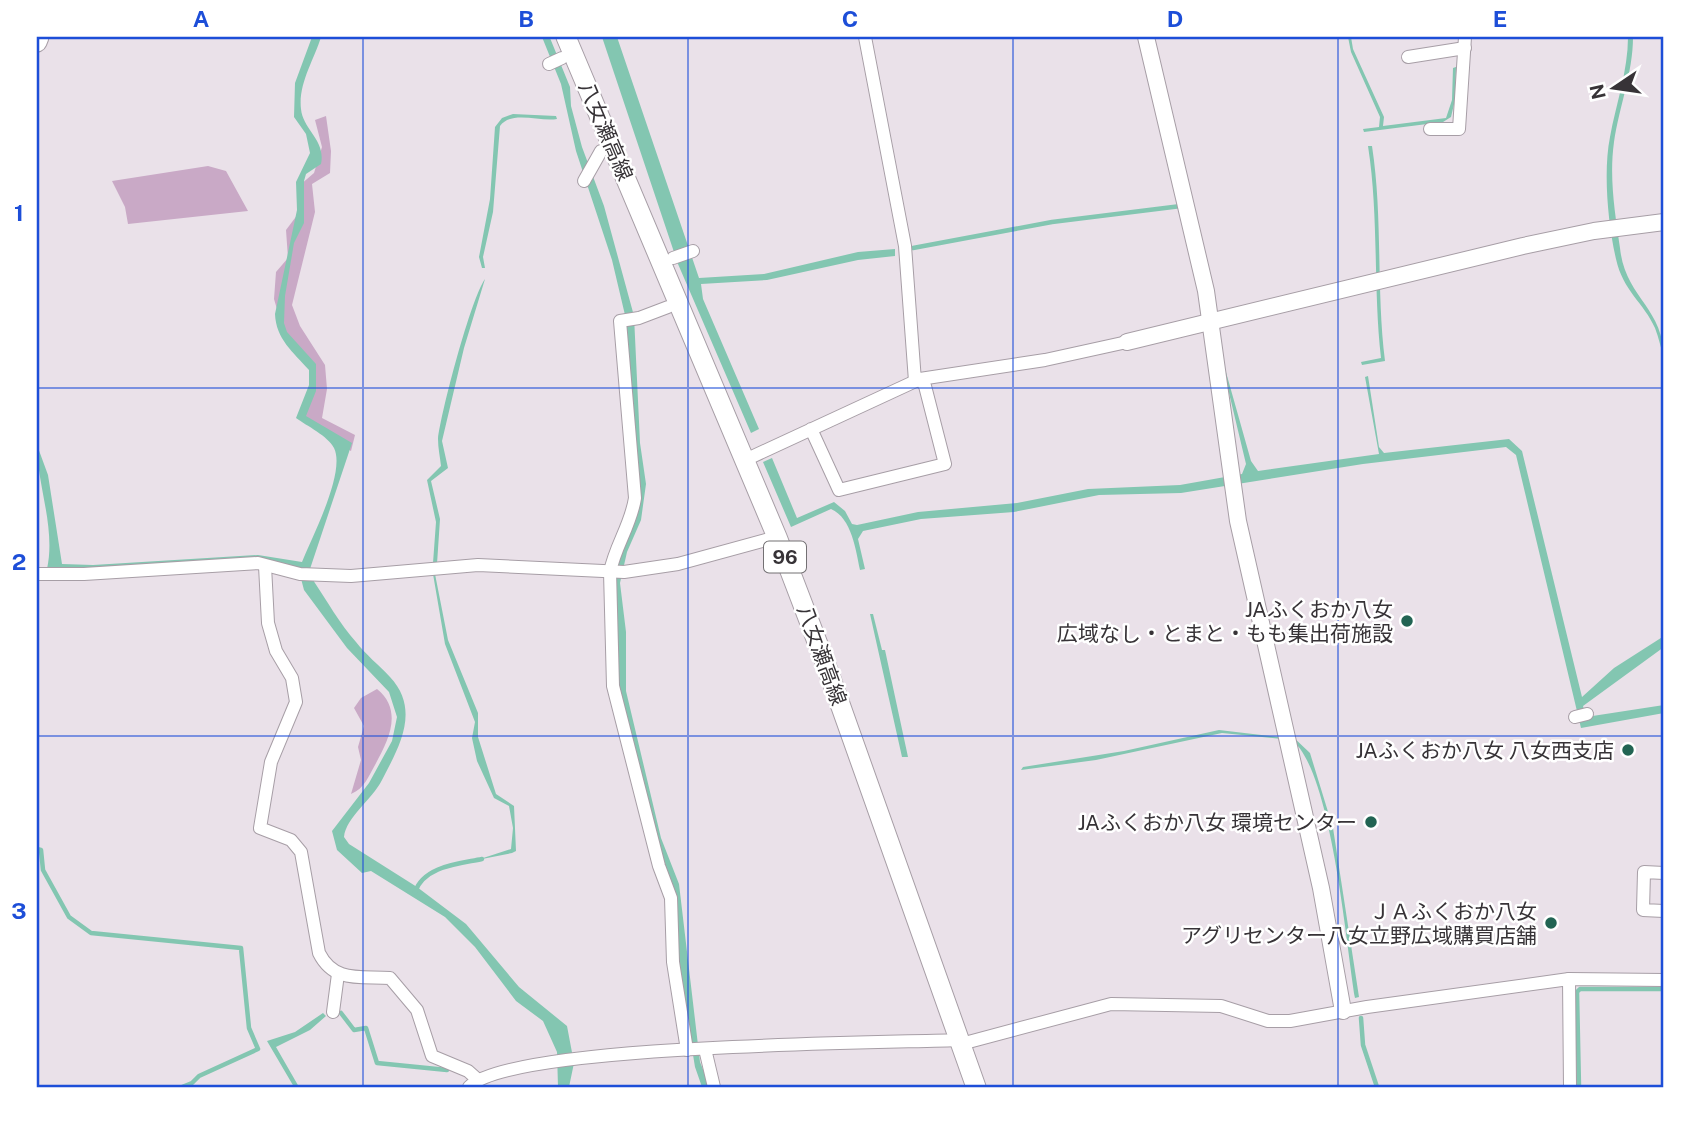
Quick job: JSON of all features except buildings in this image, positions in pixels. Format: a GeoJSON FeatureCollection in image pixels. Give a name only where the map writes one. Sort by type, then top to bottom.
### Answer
{"type":"FeatureCollection","features":[{"type":"Feature","properties":{"kind":"main road"},"geometry":{"type":"LineString","coordinates":[[37,42],[39,37]]}},
{"type":"Feature","properties":{"kind":"main road","name":"八女瀬高線"},"geometry":{"type":"LineString","coordinates":[[566,37],[777,537],[976,1087]]}},
{"type":"Feature","properties":{"kind":"street"},"geometry":{"type":"LineString","coordinates":[[811,429],[839,490],[945,464],[925,386],[917,380],[905,246],[865,37]]}},
{"type":"Feature","properties":{"kind":"street"},"geometry":{"type":"LineString","coordinates":[[1146,37],[1211,322],[1233,490],[1321,888],[1343,1012]]}},
{"type":"Feature","properties":{"kind":"street"},"geometry":{"type":"LineString","coordinates":[[1408,57],[1459,46],[1459,129],[1430,129]]}},
{"type":"Feature","properties":{"kind":"street"},"geometry":{"type":"LineString","coordinates":[[549,64],[562,58]]}},
{"type":"Feature","properties":{"kind":"street"},"geometry":{"type":"LineString","coordinates":[[587,176],[601,151]]}},
{"type":"Feature","properties":{"kind":"street"},"geometry":{"type":"LineString","coordinates":[[745,460],[917,380],[1045,360],[1604,229],[1664,222]]}},
{"type":"Feature","properties":{"kind":"street"},"geometry":{"type":"LineString","coordinates":[[673,258],[693,251]]}},
{"type":"Feature","properties":{"kind":"street"},"geometry":{"type":"LineString","coordinates":[[668,307],[620,321],[635,498],[632,516],[612,560],[616,572],[613,686],[652,840],[671,898],[673,962],[696,1049],[714,1087]]}},
{"type":"Feature","properties":{"kind":"street"},"geometry":{"type":"LineString","coordinates":[[37,574],[84,574],[258,564],[306,575],[398,573],[478,565],[616,572],[678,564],[777,537]]}},
{"type":"Feature","properties":{"kind":"street"},"geometry":{"type":"LineString","coordinates":[[265,566],[268,623],[276,651],[292,678],[296,702],[271,762],[260,828],[291,840],[301,852],[319,953],[326,966],[338,974],[390,978],[416,1010],[432,1056],[468,1071],[473,1083],[506,1069],[559,1061],[696,1049],[961,1042],[1111,1004],[1221,1006],[1268,1021],[1290,1021],[1569,979],[1664,980]]}},
{"type":"Feature","properties":{"kind":"street"},"geometry":{"type":"LineString","coordinates":[[1664,873],[1644,872],[1643,910],[1664,911]]}},
{"type":"Feature","properties":{"kind":"street"},"geometry":{"type":"LineString","coordinates":[[333,1012],[338,974]]}},
{"type":"Feature","properties":{"kind":"street"},"geometry":{"type":"LineString","coordinates":[[1569,979],[1570,1087]]}},
{"type":"Feature","properties":{"kind":"shaded area"},"geometry":{"type":"Polygon","coordinates":[[[312,37],[321,37],[304,81],[301,109],[322,156],[321,164],[306,174],[304,181],[304,223],[294,243],[285,296],[284,323],[287,332],[316,364],[316,391],[306,416],[352,443],[310,569],[313,580],[344,628],[399,690],[406,715],[400,742],[378,787],[349,822],[344,837],[349,844],[417,887],[466,924],[519,987],[567,1026],[574,1063],[569,1087],[558,1087],[557,1052],[543,1021],[516,1001],[475,947],[445,917],[371,871],[362,873],[337,850],[332,831],[369,783],[392,741],[397,717],[389,692],[347,648],[304,590],[299,571],[291,568],[47,569],[48,522],[37,445],[48,475],[62,564],[93,565],[258,555],[302,562],[332,488],[336,459],[334,448],[327,439],[296,418],[309,385],[309,370],[282,338],[275,314],[297,210],[296,182],[310,153],[306,134],[294,117],[295,83],[312,37]]]}},
{"type":"Feature","properties":{"kind":"shaded area"},"geometry":{"type":"Polygon","coordinates":[[[542,37],[550,38],[570,87],[571,106],[582,147],[604,206],[634,316],[640,443],[646,484],[641,520],[627,552],[620,583],[626,632],[626,691],[661,838],[679,884],[700,1062],[710,1087],[702,1087],[695,1067],[663,869],[617,684],[613,579],[639,498],[625,315],[612,260],[576,151],[561,84],[542,37]]]}},
{"type":"Feature","properties":{"kind":"shaded area"},"geometry":{"type":"Polygon","coordinates":[[[602,37],[617,37],[699,278],[764,274],[858,252],[895,249],[895,256],[858,260],[767,280],[701,284],[703,299],[759,429],[751,433],[678,264],[602,37]]]}},
{"type":"Feature","properties":{"kind":"shaded area"},"geometry":{"type":"Polygon","coordinates":[[[1348,37],[1351,37],[1353,49],[1384,117],[1383,126],[1446,118],[1452,100],[1453,68],[1456,67],[1455,100],[1451,117],[1443,122],[1364,132],[1363,129],[1379,127],[1380,117],[1351,52],[1348,37]]]}},
{"type":"Feature","properties":{"kind":"shaded area"},"geometry":{"type":"Polygon","coordinates":[[[1628,37],[1633,37],[1631,64],[1616,129],[1613,155],[1615,209],[1623,265],[1658,327],[1664,359],[1655,328],[1619,270],[1609,214],[1608,151],[1624,75],[1628,37]]]}},
{"type":"Feature","properties":{"kind":"shaded area"},"geometry":{"type":"Polygon","coordinates":[[[513,114],[556,116],[557,119],[518,118],[505,121],[500,126],[493,212],[483,257],[485,268],[482,268],[479,257],[490,199],[495,127],[502,118],[513,114]]]}},
{"type":"Feature","properties":{"kind":"shaded area"},"geometry":{"type":"Polygon","coordinates":[[[326,116],[331,151],[330,173],[312,184],[315,212],[292,305],[300,326],[325,365],[327,389],[322,418],[355,435],[351,451],[310,426],[302,409],[314,391],[314,367],[287,343],[274,299],[276,272],[288,258],[286,230],[298,214],[300,185],[314,173],[322,147],[315,120],[326,116]]]}},
{"type":"Feature","properties":{"kind":"shaded area"},"geometry":{"type":"Polygon","coordinates":[[[1368,146],[1372,146],[1375,173],[1385,361],[1362,365],[1361,362],[1381,358],[1374,199],[1368,146]]]}},
{"type":"Feature","properties":{"kind":"shaded area"},"geometry":{"type":"Polygon","coordinates":[[[208,166],[226,171],[248,211],[128,224],[125,207],[112,181],[208,166]]]}},
{"type":"Feature","properties":{"kind":"shaded area"},"geometry":{"type":"Polygon","coordinates":[[[485,279],[464,348],[442,441],[448,468],[431,481],[440,519],[437,564],[433,563],[436,522],[427,480],[441,466],[438,439],[445,405],[472,308],[485,279]]]}},
{"type":"Feature","properties":{"kind":"shaded area"},"geometry":{"type":"Polygon","coordinates":[[[1213,326],[1251,461],[1258,471],[1379,454],[1365,377],[1368,376],[1379,447],[1384,453],[1509,439],[1522,451],[1582,697],[1614,668],[1664,636],[1664,647],[1583,706],[1586,717],[1664,705],[1664,713],[1581,728],[1516,455],[1506,447],[1363,464],[1181,493],[1099,495],[1014,512],[921,519],[863,531],[858,539],[865,569],[860,570],[852,536],[838,513],[831,509],[791,527],[763,462],[772,458],[797,518],[834,502],[845,511],[852,524],[857,525],[918,512],[1017,503],[1088,489],[1180,485],[1242,474],[1246,464],[1213,326]]]}},
{"type":"Feature","properties":{"kind":"shaded area"},"geometry":{"type":"Polygon","coordinates":[[[433,574],[448,640],[478,713],[478,737],[496,794],[514,806],[516,851],[512,853],[477,860],[511,849],[513,828],[509,806],[494,798],[477,761],[472,738],[475,722],[445,644],[433,574]]]}},
{"type":"Feature","properties":{"kind":"shaded area"},"geometry":{"type":"Polygon","coordinates":[[[870,614],[873,614],[882,650],[885,650],[908,757],[902,757],[870,614]]]}},
{"type":"Feature","properties":{"kind":"shaded area"},"geometry":{"type":"Polygon","coordinates":[[[377,689],[390,707],[391,726],[385,746],[368,778],[360,789],[351,794],[361,760],[358,747],[364,726],[354,708],[361,698],[377,689]]]}},
{"type":"Feature","properties":{"kind":"shaded area"},"geometry":{"type":"Polygon","coordinates":[[[1219,730],[1292,736],[1310,753],[1333,828],[1359,997],[1355,998],[1342,901],[1327,821],[1306,758],[1292,740],[1222,733],[1096,760],[1021,770],[1023,767],[1124,751],[1219,730]]]}},
{"type":"Feature","properties":{"kind":"shaded area"},"geometry":{"type":"Polygon","coordinates":[[[323,1013],[326,1016],[310,1030],[276,1047],[299,1087],[294,1087],[267,1041],[295,1032],[323,1013]]]}},
{"type":"Feature","properties":{"kind":"waterway"},"geometry":{"type":"LineString","coordinates":[[913,248],[1052,222],[1181,206]]}},
{"type":"Feature","properties":{"kind":"waterway"},"geometry":{"type":"LineString","coordinates":[[37,849],[41,850],[43,870],[69,917],[91,933],[241,948],[249,1028],[258,1049],[199,1076],[182,1087]]}},
{"type":"Feature","properties":{"kind":"waterway"},"geometry":{"type":"LineString","coordinates":[[415,892],[419,883],[434,871],[482,859]]}},
{"type":"Feature","properties":{"kind":"waterway"},"geometry":{"type":"LineString","coordinates":[[1579,1087],[1577,992],[1580,989],[1664,989]]}},
{"type":"Feature","properties":{"kind":"waterway"},"geometry":{"type":"LineString","coordinates":[[341,1013],[354,1030],[366,1028],[377,1063],[447,1070]]}},
{"type":"Feature","properties":{"kind":"waterway"},"geometry":{"type":"LineString","coordinates":[[1361,1018],[1363,1045],[1377,1087]]}},
{"type":"Feature","properties":{"kind":"place","name":"JAふくおか八女 広域なし・とまと・もも集出荷施設"},"geometry":{"type":"Point","coordinates":[1407,621]}},
{"type":"Feature","properties":{"kind":"place","name":"JAふくおか八女 八女西支店"},"geometry":{"type":"Point","coordinates":[1628,750]}},
{"type":"Feature","properties":{"kind":"place","name":"JAふくおか八女 環境センター"},"geometry":{"type":"Point","coordinates":[1371,822]}},
{"type":"Feature","properties":{"kind":"place","name":"ＪＡふくおか八女 アグリセンター八女立野広域購買店舗"},"geometry":{"type":"Point","coordinates":[1551,923]}}]}
